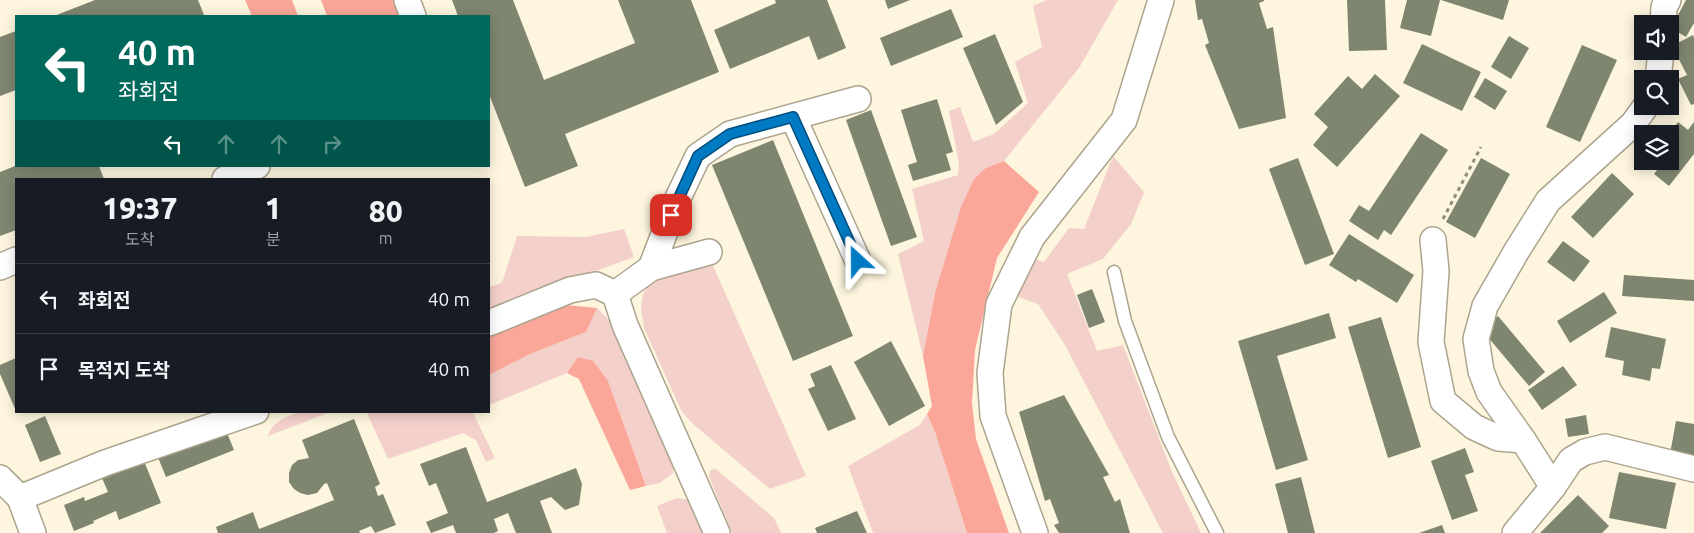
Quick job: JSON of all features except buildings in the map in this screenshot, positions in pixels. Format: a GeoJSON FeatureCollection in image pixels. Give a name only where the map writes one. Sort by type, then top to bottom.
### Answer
{"type":"FeatureCollection","features":[{"type":"Feature","properties":{"kind":"street"},"geometry":{"type":"LineString","coordinates":[[407,0],[413,15]]}},
{"type":"Feature","properties":{"kind":"street"},"geometry":{"type":"LineString","coordinates":[[1035,533],[993,416],[990,373],[999,304],[1032,237],[1124,120],[1161,0]]}},
{"type":"Feature","properties":{"kind":"street"},"geometry":{"type":"LineString","coordinates":[[1664,15],[1664,7],[1668,0]]}},
{"type":"Feature","properties":{"kind":"street"},"geometry":{"type":"LineString","coordinates":[[651,268],[678,198],[698,156],[730,134],[858,99]]}},
{"type":"Feature","properties":{"kind":"street"},"geometry":{"type":"LineString","coordinates":[[1553,487],[1489,392],[1481,371],[1476,339],[1486,306],[1516,252],[1548,201],[1633,124],[1640,115]]}},
{"type":"Feature","properties":{"kind":"street"},"geometry":{"type":"LineString","coordinates":[[793,117],[858,261]]}},
{"type":"Feature","properties":{"kind":"street"},"geometry":{"type":"LineString","coordinates":[[227,178],[255,167]]}},
{"type":"Feature","properties":{"kind":"street"},"geometry":{"type":"LineString","coordinates":[[1433,240],[1436,271],[1431,342],[1443,401],[1474,427],[1498,438],[1523,440]]}},
{"type":"Feature","properties":{"kind":"street"},"geometry":{"type":"LineString","coordinates":[[614,294],[651,268],[709,252]]}},
{"type":"Feature","properties":{"kind":"street"},"geometry":{"type":"LineString","coordinates":[[0,267],[15,260]]}},
{"type":"Feature","properties":{"kind":"street"},"geometry":{"type":"LineString","coordinates":[[490,323],[570,290],[596,285],[614,294],[625,325],[717,533]]}},
{"type":"Feature","properties":{"kind":"street"},"geometry":{"type":"LineString","coordinates":[[20,498],[105,463],[250,413]]}},
{"type":"Feature","properties":{"kind":"street"},"geometry":{"type":"LineString","coordinates":[[1515,533],[1553,487],[1571,460],[1585,452],[1605,447],[1694,469]]}},
{"type":"Feature","properties":{"kind":"street"},"geometry":{"type":"LineString","coordinates":[[0,478],[20,498],[33,533]]}},
{"type":"Feature","properties":{"kind":"lane"},"geometry":{"type":"LineString","coordinates":[[1114,272],[1125,322],[1168,437],[1217,533]]}},
{"type":"Feature","properties":{"kind":"path"},"geometry":{"type":"LineString","coordinates":[[1433,240],[1481,147]]}},
{"type":"Feature","properties":{"kind":"shaded area"},"geometry":{"type":"Polygon","coordinates":[[[245,0],[292,0],[298,15],[252,15],[245,0]]]}},
{"type":"Feature","properties":{"kind":"shaded area"},"geometry":{"type":"Polygon","coordinates":[[[321,0],[400,0],[406,15],[327,15],[321,0]]]}},
{"type":"Feature","properties":{"kind":"shaded area"},"geometry":{"type":"Polygon","coordinates":[[[1046,0],[1118,0],[1079,68],[1004,161],[986,168],[935,293],[923,356],[898,254],[924,241],[912,189],[958,175],[959,164],[949,111],[960,107],[973,142],[994,134],[1028,103],[1015,62],[1042,47],[1033,6],[1046,0]]]}},
{"type":"Feature","properties":{"kind":"shaded area"},"geometry":{"type":"Polygon","coordinates":[[[1113,156],[1144,192],[1131,224],[1103,259],[1067,274],[1097,351],[1123,345],[1172,472],[1201,533],[1163,533],[1065,345],[1038,304],[1018,297],[1031,258],[1044,262],[1069,228],[1084,229],[1113,156]]]}},
{"type":"Feature","properties":{"kind":"shaded area"},"geometry":{"type":"Polygon","coordinates":[[[1004,161],[1039,192],[997,258],[975,350],[972,403],[976,439],[1009,533],[967,533],[935,432],[927,414],[932,406],[923,356],[935,293],[961,207],[974,179],[986,168],[1004,161]]]}},
{"type":"Feature","properties":{"kind":"shaded area"},"geometry":{"type":"Polygon","coordinates":[[[624,229],[634,257],[490,310],[490,287],[502,283],[517,236],[586,237],[624,229]]]}},
{"type":"Feature","properties":{"kind":"shaded area"},"geometry":{"type":"Polygon","coordinates":[[[711,261],[806,476],[770,489],[693,424],[682,412],[644,328],[641,307],[643,294],[650,282],[711,261]]]}},
{"type":"Feature","properties":{"kind":"shaded area"},"geometry":{"type":"Polygon","coordinates":[[[565,305],[597,308],[586,332],[530,354],[490,374],[490,336],[565,305]]]}},
{"type":"Feature","properties":{"kind":"shaded area"},"geometry":{"type":"Polygon","coordinates":[[[597,308],[615,326],[673,455],[673,473],[660,483],[646,486],[608,381],[578,357],[567,373],[490,405],[490,374],[530,354],[586,332],[597,308]]]}},
{"type":"Feature","properties":{"kind":"shaded area"},"geometry":{"type":"Polygon","coordinates":[[[578,357],[593,361],[608,381],[646,486],[630,490],[579,379],[567,373],[578,357]]]}},
{"type":"Feature","properties":{"kind":"shaded area"},"geometry":{"type":"Polygon","coordinates":[[[296,413],[328,413],[268,436],[273,426],[296,413]]]}},
{"type":"Feature","properties":{"kind":"shaded area"},"geometry":{"type":"Polygon","coordinates":[[[367,413],[473,413],[495,458],[486,462],[476,440],[463,433],[388,459],[367,413]]]}},
{"type":"Feature","properties":{"kind":"shaded area"},"geometry":{"type":"Polygon","coordinates":[[[927,414],[935,432],[967,533],[873,533],[848,466],[920,425],[927,414]]]}},
{"type":"Feature","properties":{"kind":"shaded area"},"geometry":{"type":"Polygon","coordinates":[[[716,469],[774,518],[781,533],[732,533],[709,477],[710,470],[716,469]]]}},
{"type":"Feature","properties":{"kind":"shaded area"},"geometry":{"type":"Polygon","coordinates":[[[677,498],[690,500],[707,533],[667,533],[657,506],[677,498]]]}},
{"type":"Feature","properties":{"kind":"route"},"geometry":{"type":"LineString","coordinates":[[671,215],[698,156],[730,134],[793,117],[858,261]]}}]}
